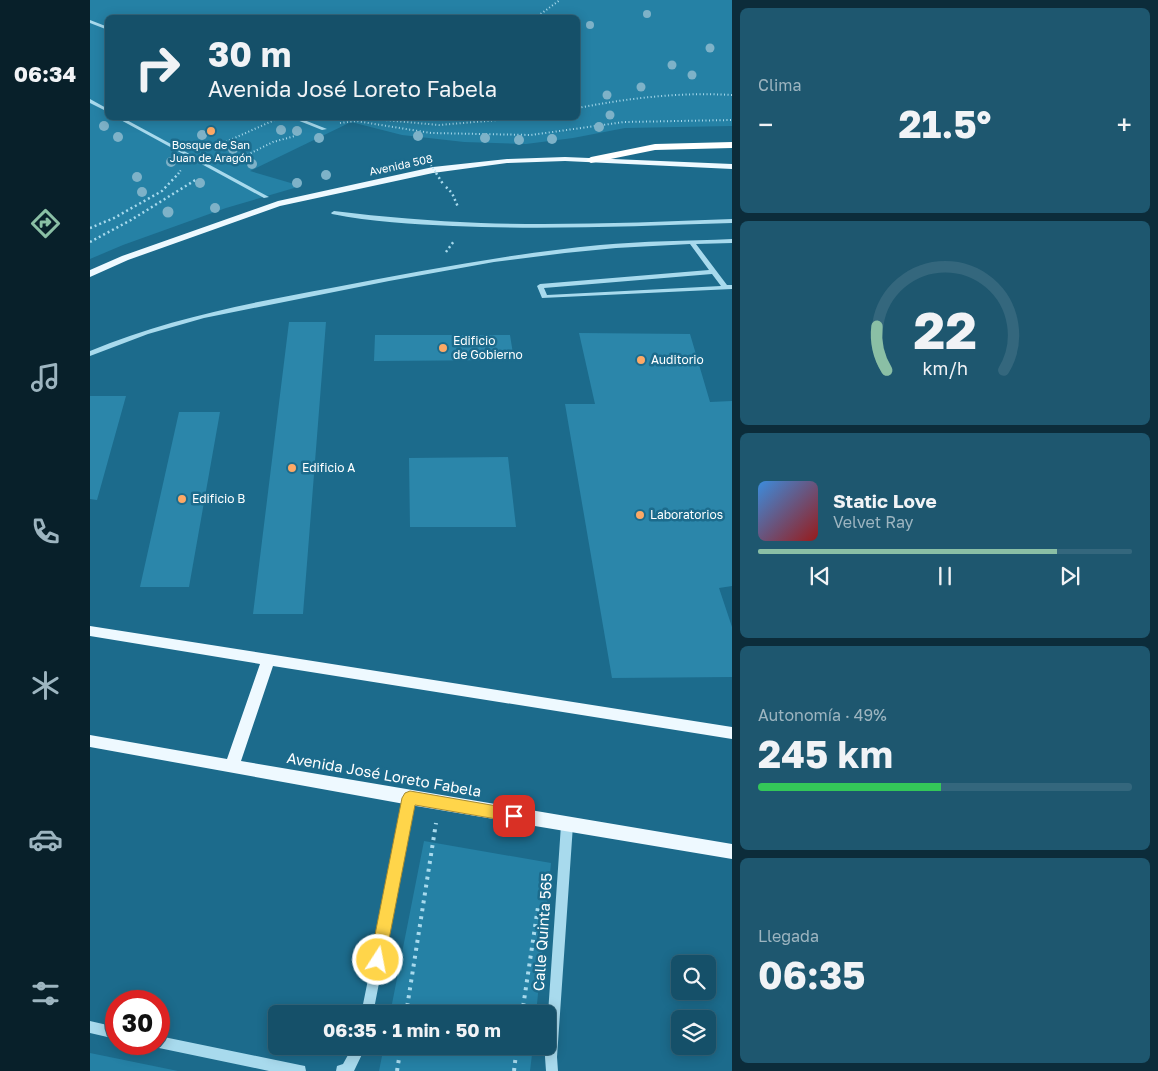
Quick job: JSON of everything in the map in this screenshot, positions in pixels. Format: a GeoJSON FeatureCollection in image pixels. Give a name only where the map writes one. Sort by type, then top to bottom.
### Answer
{"type":"FeatureCollection","features":[{"type":"Feature","properties":{"kind":"highway"},"geometry":{"type":"LineString","coordinates":[[590,160],[655,147],[732,145]]}},
{"type":"Feature","properties":{"kind":"main road","name":"Avenida 508"},"geometry":{"type":"LineString","coordinates":[[90,274],[125,258],[271,200],[433,170],[507,161],[590,160],[732,167]]}},
{"type":"Feature","properties":{"kind":"main road"},"geometry":{"type":"LineString","coordinates":[[90,631],[732,733]]}},
{"type":"Feature","properties":{"kind":"main road"},"geometry":{"type":"LineString","coordinates":[[232,766],[268,660]]}},
{"type":"Feature","properties":{"kind":"main road","name":"Avenida José Loreto Fabela"},"geometry":{"type":"LineString","coordinates":[[90,740],[410,798],[732,852]]}},
{"type":"Feature","properties":{"kind":"street"},"geometry":{"type":"LineString","coordinates":[[90,21],[105,28]]}},
{"type":"Feature","properties":{"kind":"street"},"geometry":{"type":"LineString","coordinates":[[90,101],[105,109]]}},
{"type":"Feature","properties":{"kind":"street"},"geometry":{"type":"LineString","coordinates":[[124,120],[271,200]]}},
{"type":"Feature","properties":{"kind":"street"},"geometry":{"type":"LineString","coordinates":[[300,120],[324,129]]}},
{"type":"Feature","properties":{"kind":"street"},"geometry":{"type":"LineString","coordinates":[[334,213],[465,224],[570,227],[732,221]]}},
{"type":"Feature","properties":{"kind":"street"},"geometry":{"type":"LineString","coordinates":[[90,354],[117,341],[176,322],[256,304],[364,284],[472,265],[600,247],[732,241]]}},
{"type":"Feature","properties":{"kind":"street"},"geometry":{"type":"LineString","coordinates":[[692,243],[712,272],[729,288]]}},
{"type":"Feature","properties":{"kind":"street"},"geometry":{"type":"LineString","coordinates":[[712,272],[540,286],[544,297],[729,288]]}},
{"type":"Feature","properties":{"kind":"street"},"geometry":{"type":"LineString","coordinates":[[369,1005],[410,798]]}},
{"type":"Feature","properties":{"kind":"street","name":"Calle Quinta 565"},"geometry":{"type":"LineString","coordinates":[[552,1071],[551,1057],[567,825]]}},
{"type":"Feature","properties":{"kind":"street"},"geometry":{"type":"LineString","coordinates":[[90,1027],[105,1030]]}},
{"type":"Feature","properties":{"kind":"street"},"geometry":{"type":"LineString","coordinates":[[170,1044],[300,1071]]}},
{"type":"Feature","properties":{"kind":"street"},"geometry":{"type":"LineString","coordinates":[[344,1070],[354,1055]]}},
{"type":"Feature","properties":{"kind":"path"},"geometry":{"type":"LineString","coordinates":[[539,15],[560,0]]}},
{"type":"Feature","properties":{"kind":"path"},"geometry":{"type":"LineString","coordinates":[[580,108],[644,96],[708,93],[732,95]]}},
{"type":"Feature","properties":{"kind":"path"},"geometry":{"type":"LineString","coordinates":[[384,120],[439,125],[499,120]]}},
{"type":"Feature","properties":{"kind":"path"},"geometry":{"type":"LineString","coordinates":[[90,242],[131,220],[203,175],[273,142],[324,129],[342,122],[356,121],[431,133],[531,135],[578,130],[624,122],[732,120]]}},
{"type":"Feature","properties":{"kind":"path"},"geometry":{"type":"LineString","coordinates":[[431,165],[443,184],[452,193]]}},
{"type":"Feature","properties":{"kind":"path"},"geometry":{"type":"LineString","coordinates":[[407,1005],[439,803]]}},
{"type":"Feature","properties":{"kind":"path"},"geometry":{"type":"LineString","coordinates":[[523,1005],[539,899]]}},
{"type":"Feature","properties":{"kind":"path"},"geometry":{"type":"LineString","coordinates":[[397,1071],[400,1055]]}},
{"type":"Feature","properties":{"kind":"path"},"geometry":{"type":"LineString","coordinates":[[514,1071],[516,1055]]}},
{"type":"Feature","properties":{"kind":"shaded area","name":"Bosque de San Juan de Aragón"},"geometry":{"type":"Polygon","coordinates":[[[90,0],[732,0],[732,126],[625,128],[573,138],[526,144],[464,142],[402,135],[351,122],[250,171],[301,186],[226,208],[123,245],[90,259],[90,0]]]}},
{"type":"Feature","properties":{"kind":"shaded area"},"geometry":{"type":"Polygon","coordinates":[[[424,841],[551,863],[537,1005],[392,1005],[424,841]]]}},
{"type":"Feature","properties":{"kind":"shaded area"},"geometry":{"type":"Polygon","coordinates":[[[90,1053],[178,1071],[90,1071],[90,1053]]]}},
{"type":"Feature","properties":{"kind":"shaded area"},"geometry":{"type":"Polygon","coordinates":[[[382,1055],[532,1055],[530,1071],[379,1071],[382,1055]]]}},
{"type":"Feature","properties":{"kind":"building","name":"Edificio A"},"geometry":{"type":"Polygon","coordinates":[[[289,322],[326,322],[303,614],[253,614],[289,322]]]}},
{"type":"Feature","properties":{"kind":"building","name":"Laboratorios"},"geometry":{"type":"Polygon","coordinates":[[[579,333],[690,334],[710,402],[732,401],[732,586],[719,588],[732,627],[732,677],[612,678],[565,404],[595,404],[579,333]]]}},
{"type":"Feature","properties":{"kind":"building","name":"Edificio de Gobierno"},"geometry":{"type":"Polygon","coordinates":[[[375,335],[510,335],[514,360],[374,361],[375,335]]]}},
{"type":"Feature","properties":{"kind":"building"},"geometry":{"type":"Polygon","coordinates":[[[90,396],[126,396],[97,500],[90,499],[90,396]]]}},
{"type":"Feature","properties":{"kind":"building","name":"Edificio B"},"geometry":{"type":"Polygon","coordinates":[[[179,412],[220,412],[189,587],[140,587],[179,412]]]}},
{"type":"Feature","properties":{"kind":"building"},"geometry":{"type":"Polygon","coordinates":[[[508,457],[516,527],[410,527],[409,458],[508,457]]]}},
{"type":"Feature","properties":{"kind":"place","name":"Bosque de San Juan de Aragón"},"geometry":{"type":"Point","coordinates":[211,131]}},
{"type":"Feature","properties":{"kind":"place","name":"Edificio de Gobierno"},"geometry":{"type":"Point","coordinates":[443,348]}},
{"type":"Feature","properties":{"kind":"place","name":"Auditorio"},"geometry":{"type":"Point","coordinates":[641,360]}},
{"type":"Feature","properties":{"kind":"place","name":"Edificio A"},"geometry":{"type":"Point","coordinates":[292,468]}},
{"type":"Feature","properties":{"kind":"place","name":"Edificio B"},"geometry":{"type":"Point","coordinates":[182,499]}},
{"type":"Feature","properties":{"kind":"place","name":"Laboratorios"},"geometry":{"type":"Point","coordinates":[640,515]}},
{"type":"Feature","properties":{"kind":"route"},"geometry":{"type":"LineString","coordinates":[[378,960],[410,798],[514,816]]}}]}
